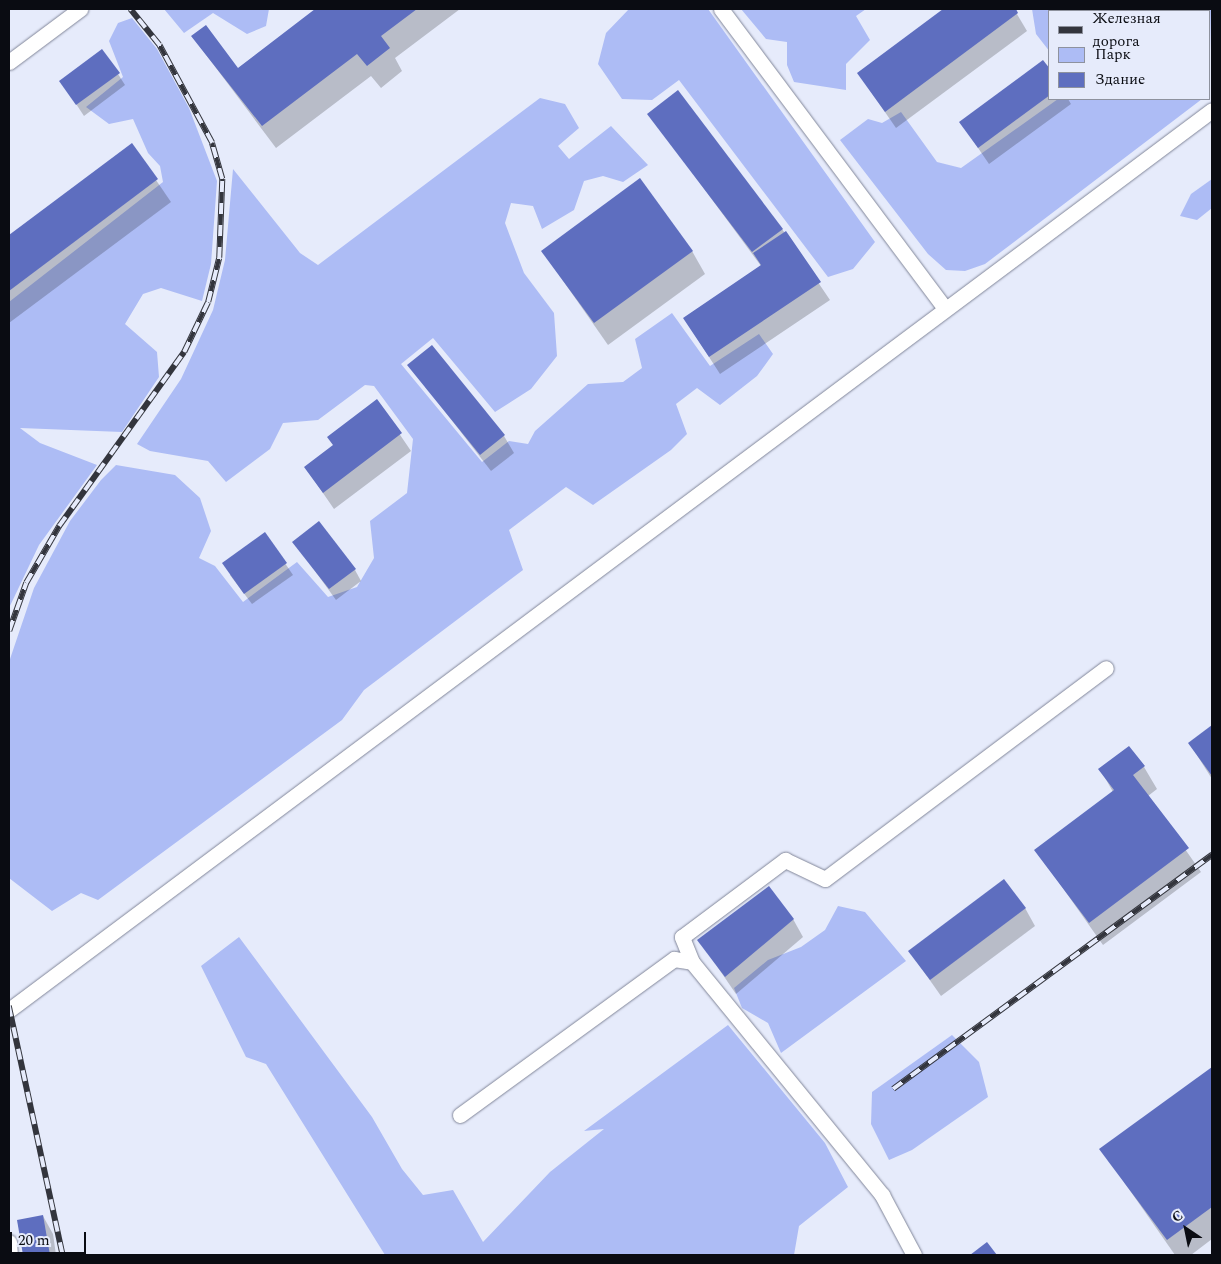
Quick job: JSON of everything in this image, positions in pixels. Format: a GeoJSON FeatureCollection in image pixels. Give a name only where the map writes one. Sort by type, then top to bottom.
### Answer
{"type":"FeatureCollection","features":[{"type":"Feature","properties":{"kind":"lane"},"geometry":{"type":"LineString","coordinates":[[721,9],[945,308]]}},
{"type":"Feature","properties":{"kind":"lane"},"geometry":{"type":"LineString","coordinates":[[9,62],[73,11]]}},
{"type":"Feature","properties":{"kind":"lane"},"geometry":{"type":"LineString","coordinates":[[9,1010],[1212,110]]}},
{"type":"Feature","properties":{"kind":"lane"},"geometry":{"type":"LineString","coordinates":[[914,1255],[882,1195],[692,962],[682,937],[785,860],[825,879],[1106,668]]}},
{"type":"Feature","properties":{"kind":"lane"},"geometry":{"type":"LineString","coordinates":[[460,1115],[674,959],[692,962]]}},
{"type":"Feature","properties":{"kind":"lane"},"geometry":{"type":"LineString","coordinates":[[9,1242],[10,1255]]}},
{"type":"Feature","properties":{"kind":"green space"},"geometry":{"type":"Polygon","coordinates":[[[164,9],[269,9],[266,26],[247,34],[213,13],[184,33],[164,9]]]}},
{"type":"Feature","properties":{"kind":"green space"},"geometry":{"type":"Polygon","coordinates":[[[629,9],[708,9],[875,242],[853,269],[828,277],[679,80],[652,100],[622,99],[598,64],[606,33],[629,9]]]}},
{"type":"Feature","properties":{"kind":"green space"},"geometry":{"type":"Polygon","coordinates":[[[741,9],[866,9],[856,16],[870,40],[846,64],[846,90],[794,82],[787,65],[787,42],[766,39],[741,9]]]}},
{"type":"Feature","properties":{"kind":"green space"},"geometry":{"type":"Polygon","coordinates":[[[1032,9],[1212,9],[1212,91],[1211,10],[1048,10],[1048,49],[1036,34],[1032,9]]]}},
{"type":"Feature","properties":{"kind":"green space"},"geometry":{"type":"Polygon","coordinates":[[[132,18],[157,49],[189,108],[217,181],[211,264],[202,301],[161,288],[143,294],[125,324],[157,352],[159,377],[122,432],[20,428],[40,443],[97,465],[39,545],[9,608],[9,302],[163,182],[160,166],[148,153],[133,119],[109,124],[86,107],[123,77],[109,41],[118,23],[132,18]]]}},
{"type":"Feature","properties":{"kind":"green space"},"geometry":{"type":"Polygon","coordinates":[[[540,98],[565,104],[579,128],[558,146],[569,159],[611,126],[648,165],[623,182],[603,176],[584,181],[574,210],[542,229],[533,206],[511,203],[505,223],[524,273],[554,313],[557,356],[531,389],[495,412],[433,338],[401,364],[482,462],[509,441],[528,444],[535,431],[588,384],[623,382],[642,368],[635,339],[672,313],[710,366],[759,334],[773,354],[757,376],[720,405],[697,388],[676,404],[687,434],[671,450],[593,505],[566,487],[509,530],[523,570],[364,690],[342,720],[98,900],[81,893],[52,911],[9,878],[9,662],[34,588],[70,521],[101,480],[116,465],[175,475],[200,498],[211,531],[199,558],[215,566],[243,602],[297,562],[328,597],[357,587],[374,558],[370,521],[407,493],[413,439],[374,386],[365,385],[318,420],[283,423],[270,449],[226,482],[208,461],[150,451],[137,444],[181,379],[213,310],[225,260],[233,169],[300,253],[318,265],[540,98]]]}},
{"type":"Feature","properties":{"kind":"green space"},"geometry":{"type":"Polygon","coordinates":[[[1057,100],[1201,100],[985,264],[965,271],[946,270],[928,254],[840,140],[868,119],[882,123],[901,112],[937,162],[961,168],[1057,100]]]}},
{"type":"Feature","properties":{"kind":"green space"},"geometry":{"type":"Polygon","coordinates":[[[1212,179],[1212,208],[1197,220],[1180,216],[1191,194],[1212,179]]]}},
{"type":"Feature","properties":{"kind":"green space"},"geometry":{"type":"Polygon","coordinates":[[[838,906],[865,912],[906,961],[781,1053],[768,1023],[742,1008],[734,988],[768,960],[801,947],[825,930],[838,906]]]}},
{"type":"Feature","properties":{"kind":"green space"},"geometry":{"type":"Polygon","coordinates":[[[239,937],[372,1117],[402,1169],[423,1195],[453,1190],[483,1242],[550,1172],[604,1129],[584,1131],[728,1025],[825,1143],[848,1187],[799,1226],[794,1255],[385,1255],[266,1064],[246,1057],[201,966],[239,937]]]}},
{"type":"Feature","properties":{"kind":"green space"},"geometry":{"type":"Polygon","coordinates":[[[952,1035],[979,1062],[988,1097],[912,1150],[889,1160],[871,1124],[872,1092],[952,1035]]]}},
{"type":"Feature","properties":{"kind":"building"},"geometry":{"type":"Polygon","coordinates":[[[315,9],[417,9],[381,36],[390,48],[367,66],[357,54],[262,126],[191,36],[206,25],[238,68],[315,9]]]}},
{"type":"Feature","properties":{"kind":"building"},"geometry":{"type":"Polygon","coordinates":[[[943,9],[1016,9],[1018,13],[885,112],[857,73],[943,9]]]}},
{"type":"Feature","properties":{"kind":"building"},"geometry":{"type":"Polygon","coordinates":[[[102,49],[120,73],[76,105],[59,81],[102,49]]]}},
{"type":"Feature","properties":{"kind":"building"},"geometry":{"type":"Polygon","coordinates":[[[1043,60],[1048,66],[1048,96],[978,148],[959,122],[1043,60]]]}},
{"type":"Feature","properties":{"kind":"building"},"geometry":{"type":"Polygon","coordinates":[[[678,90],[783,229],[752,252],[647,114],[678,90]]]}},
{"type":"Feature","properties":{"kind":"building"},"geometry":{"type":"Polygon","coordinates":[[[132,143],[158,179],[9,291],[9,235],[132,143]]]}},
{"type":"Feature","properties":{"kind":"building"},"geometry":{"type":"Polygon","coordinates":[[[640,178],[693,251],[594,323],[541,251],[640,178]]]}},
{"type":"Feature","properties":{"kind":"building"},"geometry":{"type":"Polygon","coordinates":[[[786,231],[821,282],[709,357],[683,318],[761,265],[753,253],[786,231]]]}},
{"type":"Feature","properties":{"kind":"building"},"geometry":{"type":"Polygon","coordinates":[[[432,345],[505,435],[480,455],[407,365],[432,345]]]}},
{"type":"Feature","properties":{"kind":"building"},"geometry":{"type":"Polygon","coordinates":[[[377,399],[402,433],[323,493],[304,467],[333,445],[327,437],[377,399]]]}},
{"type":"Feature","properties":{"kind":"building"},"geometry":{"type":"Polygon","coordinates":[[[319,521],[356,569],[329,589],[292,542],[319,521]]]}},
{"type":"Feature","properties":{"kind":"building"},"geometry":{"type":"Polygon","coordinates":[[[265,532],[287,563],[244,594],[222,563],[265,532]]]}},
{"type":"Feature","properties":{"kind":"building"},"geometry":{"type":"Polygon","coordinates":[[[1212,725],[1212,776],[1188,743],[1212,725]]]}},
{"type":"Feature","properties":{"kind":"building"},"geometry":{"type":"Polygon","coordinates":[[[1129,746],[1145,766],[1133,775],[1189,848],[1089,923],[1034,850],[1114,790],[1098,769],[1129,746]]]}},
{"type":"Feature","properties":{"kind":"building"},"geometry":{"type":"Polygon","coordinates":[[[1004,879],[1026,908],[930,980],[908,951],[1004,879]]]}},
{"type":"Feature","properties":{"kind":"building"},"geometry":{"type":"Polygon","coordinates":[[[769,886],[794,919],[725,977],[697,940],[769,886]]]}},
{"type":"Feature","properties":{"kind":"building"},"geometry":{"type":"Polygon","coordinates":[[[1212,1067],[1212,1207],[1167,1240],[1099,1149],[1212,1067]]]}},
{"type":"Feature","properties":{"kind":"building"},"geometry":{"type":"Polygon","coordinates":[[[43,1215],[50,1255],[23,1255],[17,1220],[43,1215]]]}},
{"type":"Feature","properties":{"kind":"building"},"geometry":{"type":"Polygon","coordinates":[[[987,1242],[997,1255],[970,1255],[987,1242]]]}},
{"type":"Feature","properties":{"kind":"railway"},"geometry":{"type":"LineString","coordinates":[[9,631],[26,583],[59,526],[184,352],[208,302],[219,258],[222,179],[212,143],[159,45],[130,9]]}},
{"type":"Feature","properties":{"kind":"railway"},"geometry":{"type":"LineString","coordinates":[[893,1089],[1212,855]]}},
{"type":"Feature","properties":{"kind":"railway"},"geometry":{"type":"LineString","coordinates":[[9,1006],[63,1255]]}}]}
